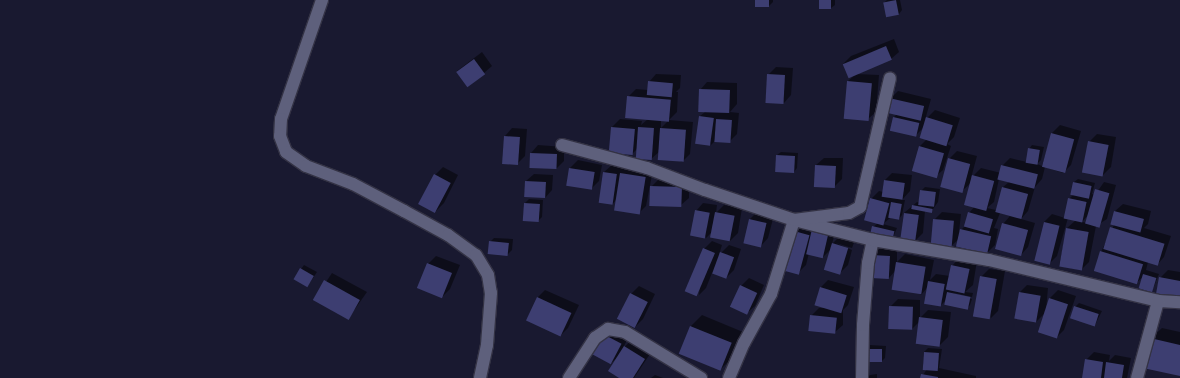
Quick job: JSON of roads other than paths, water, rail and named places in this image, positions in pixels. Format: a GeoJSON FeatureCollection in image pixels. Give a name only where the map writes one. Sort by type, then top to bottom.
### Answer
{"type":"FeatureCollection","features":[{"type":"Feature","properties":{"kind":"street"},"geometry":{"type":"LineString","coordinates":[[322,0],[281,119],[280,136],[286,152],[306,166],[353,184],[404,211],[448,236],[476,255],[488,275],[491,293],[487,345],[480,378]]}},
{"type":"Feature","properties":{"kind":"street"},"geometry":{"type":"LineString","coordinates":[[794,220],[849,213],[860,207],[890,78]]}},
{"type":"Feature","properties":{"kind":"street"},"geometry":{"type":"LineString","coordinates":[[562,145],[647,168],[705,190],[794,220],[872,240],[988,260],[1158,301],[1180,302]]}},
{"type":"Feature","properties":{"kind":"street"},"geometry":{"type":"LineString","coordinates":[[729,378],[744,343],[771,294],[794,220]]}},
{"type":"Feature","properties":{"kind":"street"},"geometry":{"type":"LineString","coordinates":[[862,378],[863,325],[868,263],[872,240]]}},
{"type":"Feature","properties":{"kind":"street"},"geometry":{"type":"LineString","coordinates":[[1138,378],[1158,301]]}},
{"type":"Feature","properties":{"kind":"street"},"geometry":{"type":"LineString","coordinates":[[568,378],[595,338],[608,329],[625,332],[701,378]]}}]}
